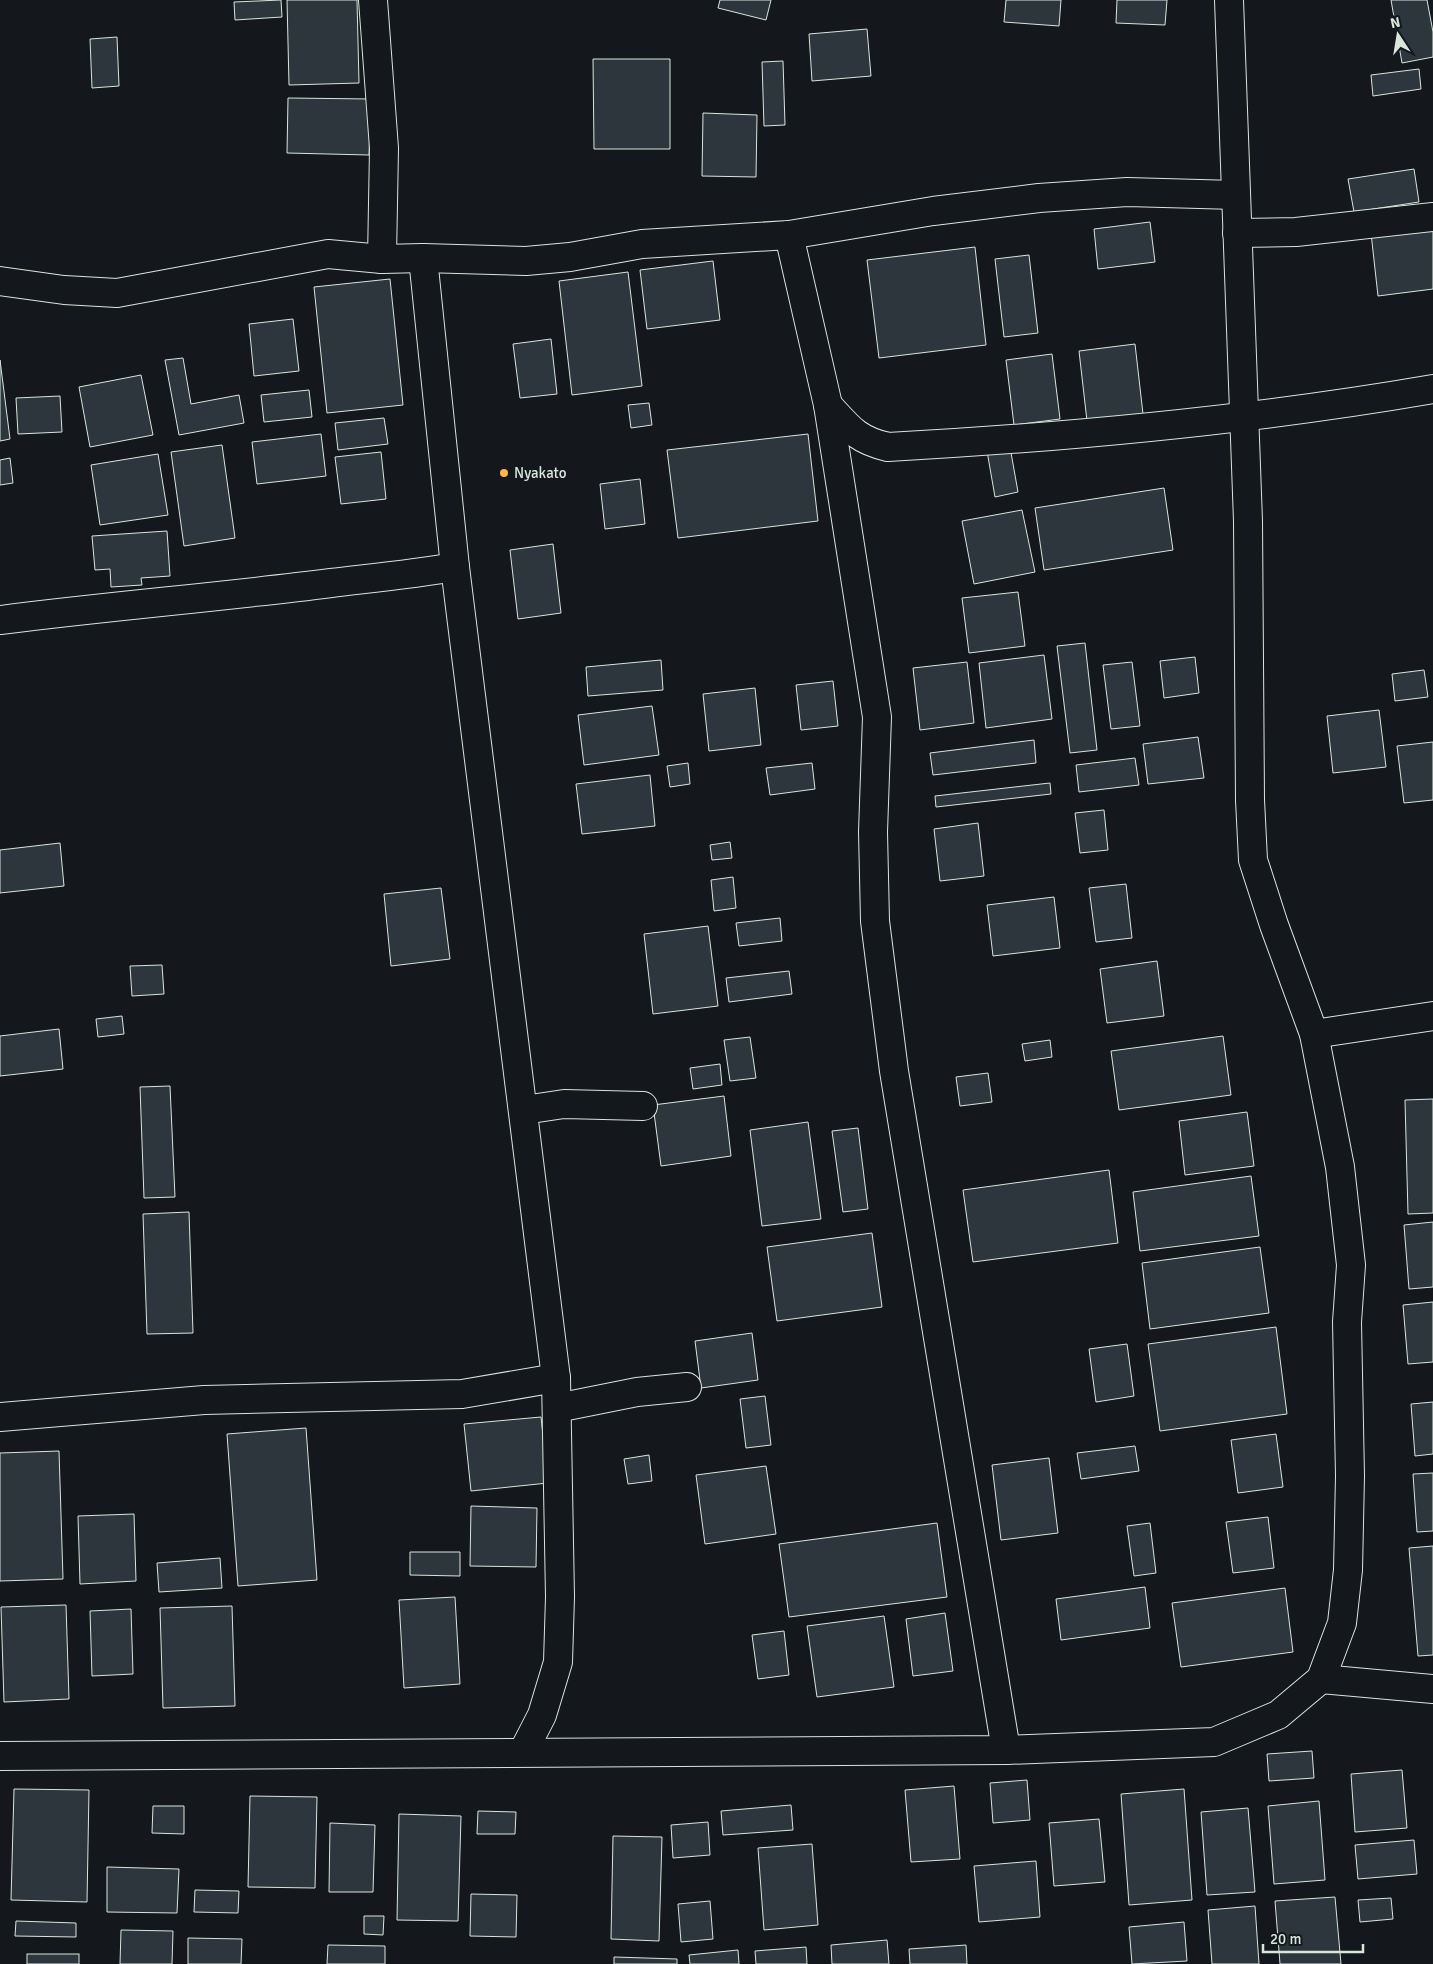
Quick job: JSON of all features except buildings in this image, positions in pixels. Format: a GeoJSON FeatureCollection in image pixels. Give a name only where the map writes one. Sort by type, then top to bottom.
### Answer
{"type":"FeatureCollection","features":[{"type":"Feature","properties":{"kind":"street"},"geometry":{"type":"LineString","coordinates":[[373,0],[384,148],[382,259]]}},
{"type":"Feature","properties":{"kind":"street"},"geometry":{"type":"LineString","coordinates":[[0,1756],[1006,1750],[1214,1742],[1278,1715],[1321,1679],[1342,1622],[1348,1570],[1350,1476],[1347,1322],[1351,1265],[1340,1167],[1314,1034],[1274,926],[1253,860],[1244,417],[1229,0]]}},
{"type":"Feature","properties":{"kind":"street"},"geometry":{"type":"LineString","coordinates":[[0,281],[64,290],[117,292],[328,254],[382,259],[422,258],[526,261],[570,257],[642,244],[789,235],[933,211],[1039,198],[1127,192],[1236,195]]}},
{"type":"Feature","properties":{"kind":"street"},"geometry":{"type":"LineString","coordinates":[[1238,233],[1334,228],[1433,217]]}},
{"type":"Feature","properties":{"kind":"street"},"geometry":{"type":"LineString","coordinates":[[789,235],[828,405],[876,718],[873,832],[875,921],[892,1062],[1006,1750]]}},
{"type":"Feature","properties":{"kind":"street"},"geometry":{"type":"LineString","coordinates":[[422,258],[455,567],[556,1378],[560,1597],[558,1662],[542,1715],[523,1752]]}},
{"type":"Feature","properties":{"kind":"street"},"geometry":{"type":"LineString","coordinates":[[828,405],[853,432],[870,443],[888,447],[1040,438],[1244,417],[1341,405],[1433,389]]}},
{"type":"Feature","properties":{"kind":"street"},"geometry":{"type":"LineString","coordinates":[[0,620],[89,608],[236,595],[410,575],[455,567]]}},
{"type":"Feature","properties":{"kind":"street"},"geometry":{"type":"LineString","coordinates":[[1314,1034],[1433,1016]]}},
{"type":"Feature","properties":{"kind":"street"},"geometry":{"type":"LineString","coordinates":[[524,1110],[564,1104],[643,1106]]}},
{"type":"Feature","properties":{"kind":"street"},"geometry":{"type":"LineString","coordinates":[[0,1417],[204,1400],[462,1394],[556,1378]]}},
{"type":"Feature","properties":{"kind":"street"},"geometry":{"type":"LineString","coordinates":[[557,1408],[638,1392],[687,1387]]}},
{"type":"Feature","properties":{"kind":"street"},"geometry":{"type":"LineString","coordinates":[[1321,1679],[1433,1689]]}},
{"type":"Feature","properties":{"kind":"place","name":"Nyakato"},"geometry":{"type":"Point","coordinates":[504,473]}}]}
